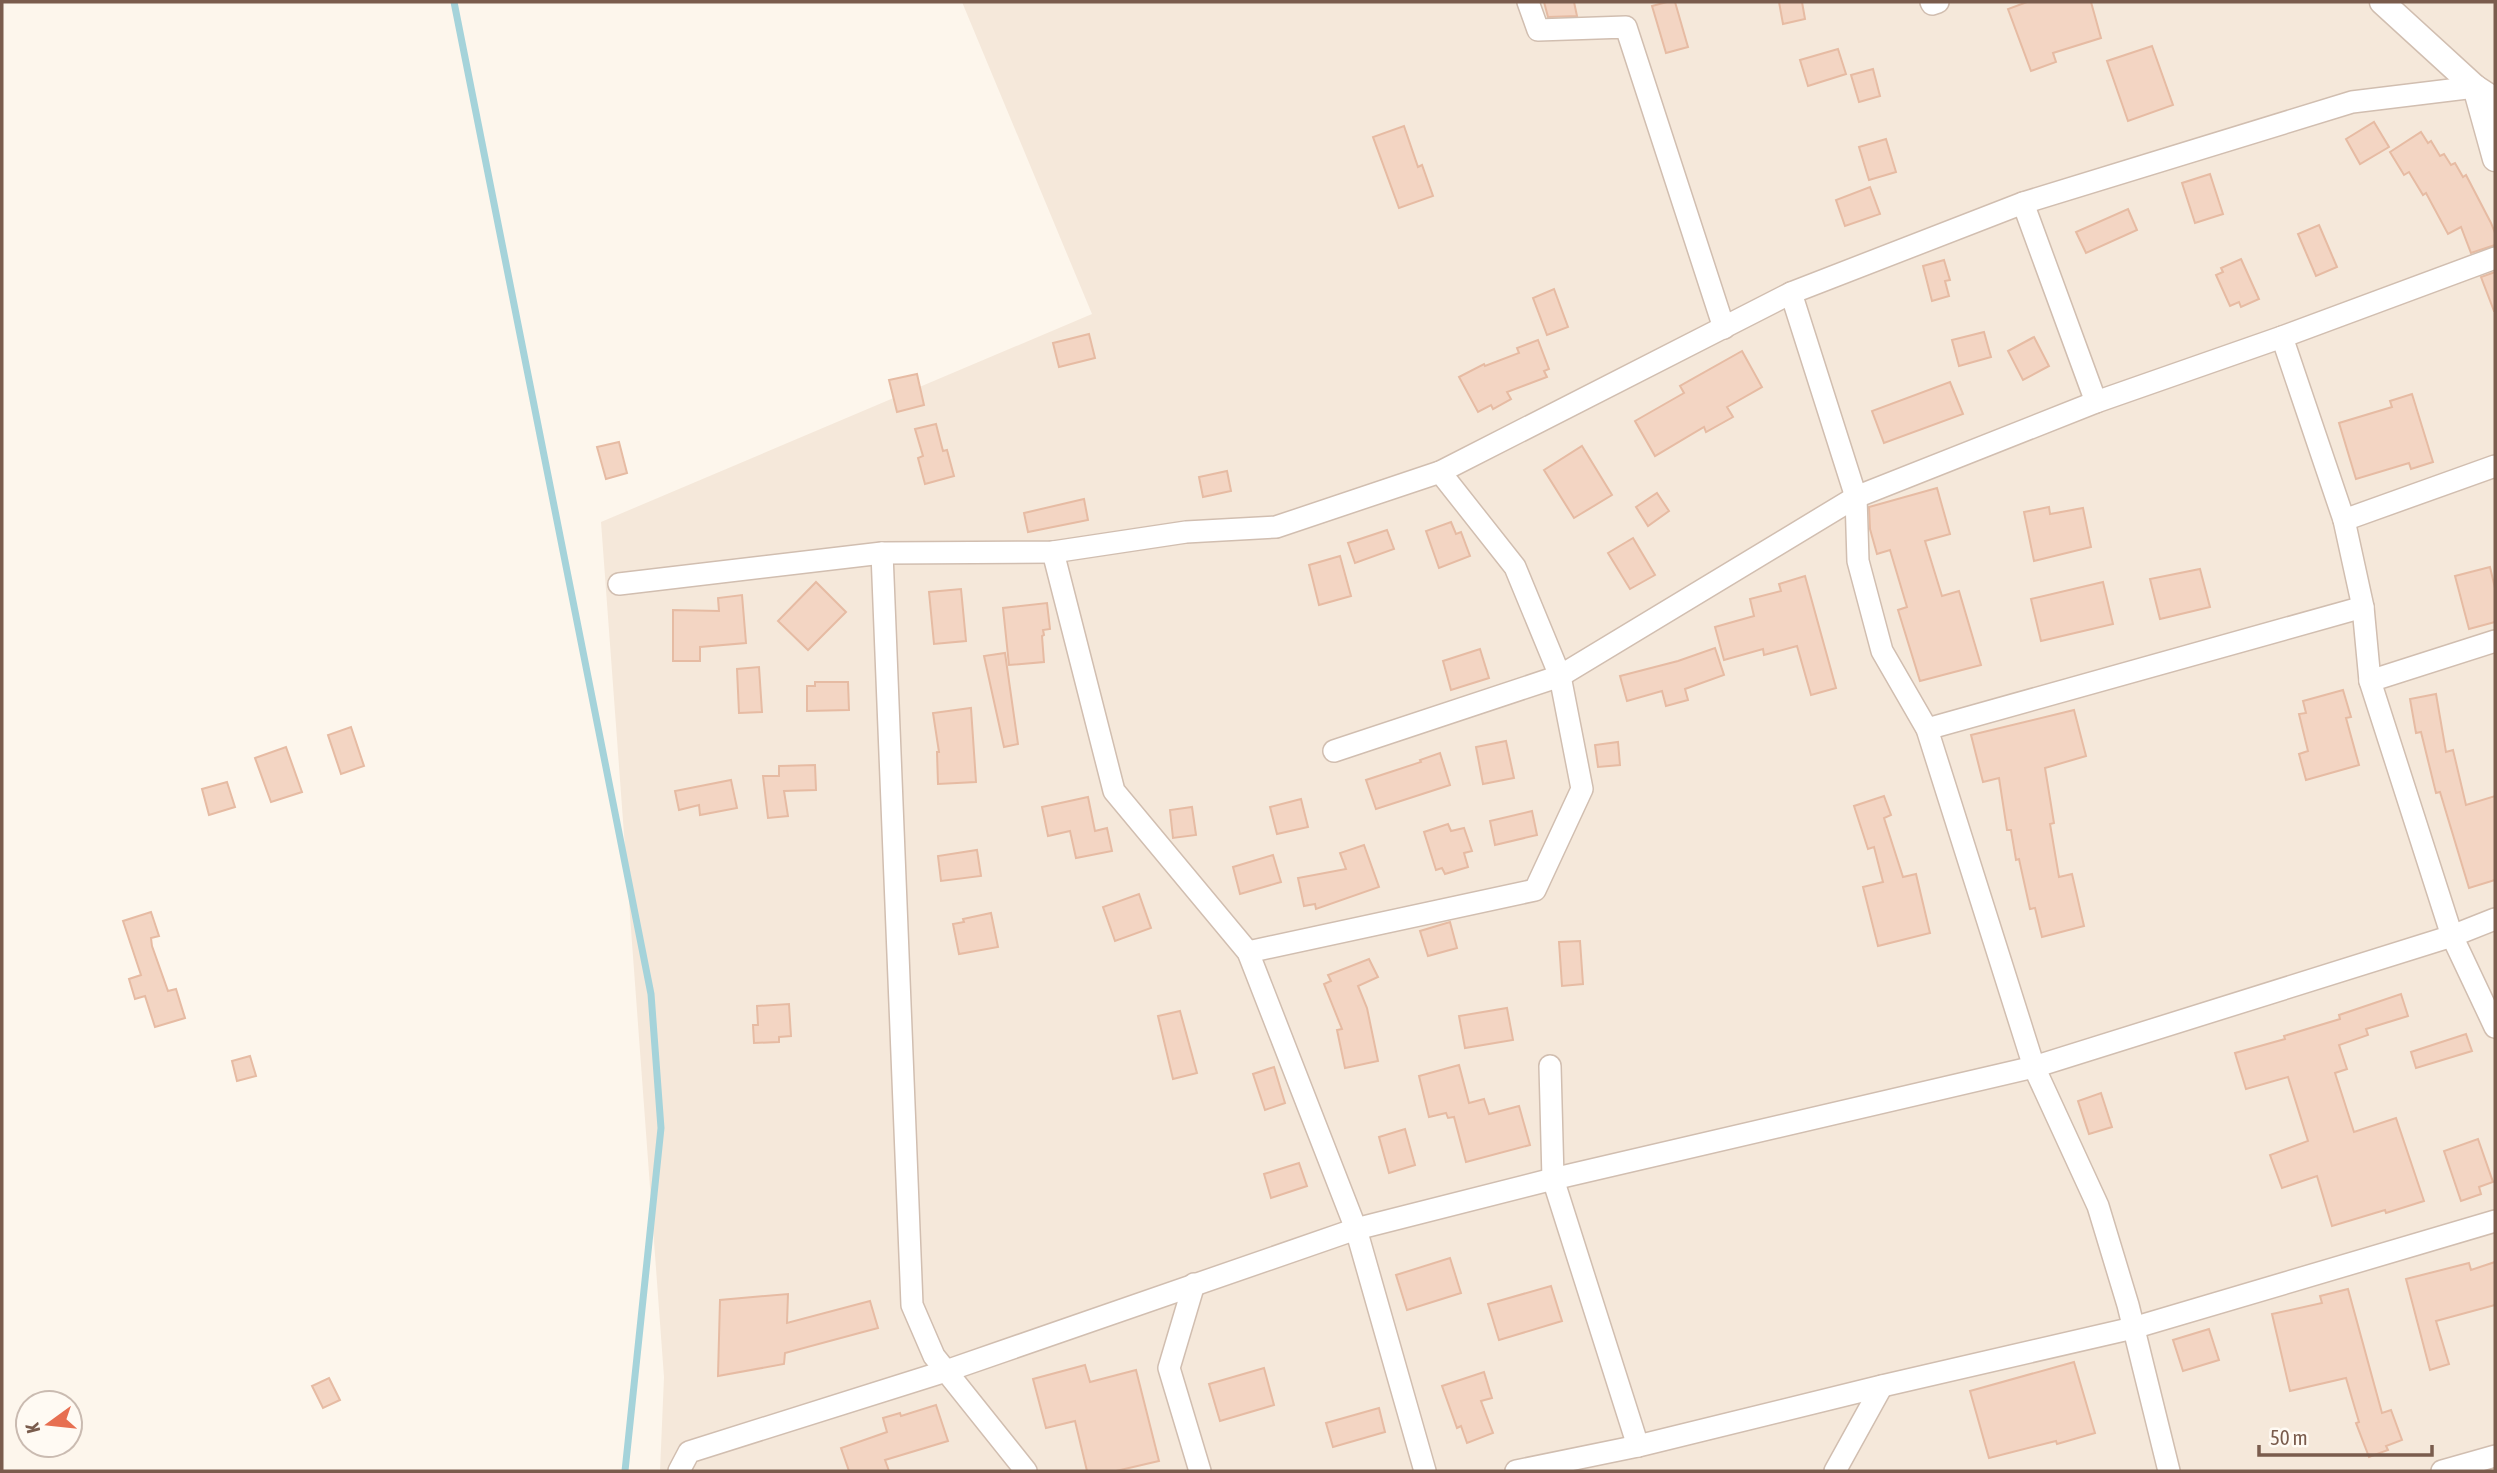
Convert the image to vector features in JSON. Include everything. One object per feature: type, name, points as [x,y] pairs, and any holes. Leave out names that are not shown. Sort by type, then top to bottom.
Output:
[{"type":"street","points":[[1528,2],[1538,30],[1626,27],[1724,328]]},
{"type":"street","points":[[1931,2],[1938,2]]},
{"type":"street","points":[[2382,2],[2485,94],[2495,159]]},
{"type":"street","points":[[619,584],[882,553],[1053,552],[1186,532],[1276,527],[1440,472],[1791,293],[2024,202],[2352,102],[2485,94]]},
{"type":"street","points":[[2024,202],[2096,402]]},
{"type":"street","points":[[1334,751],[1560,676],[1856,498],[2096,402],[2495,258]]},
{"type":"street","points":[[1791,293],[1856,498],[1858,561],[1882,651],[1927,729],[2034,1067],[2098,1206],[2133,1328],[2169,1471]]},
{"type":"street","points":[[2282,337],[2344,520],[2363,607],[2370,681],[2452,936],[2495,1027]]},
{"type":"street","points":[[2344,520],[2495,466]]},
{"type":"street","points":[[1248,952],[1535,890],[1582,789],[1560,676],[1515,567],[1440,472]]},
{"type":"street","points":[[1053,552],[1114,791],[1248,952],[1356,1229],[1425,1471]]},
{"type":"street","points":[[882,553],[912,1305],[934,1356],[1026,1471]]},
{"type":"street","points":[[1927,729],[2363,607]]},
{"type":"street","points":[[2370,681],[2495,641]]},
{"type":"street","points":[[679,1471],[689,1452],[946,1371],[1356,1229],[2034,1067],[2452,936],[2495,919]]},
{"type":"street","points":[[1550,1066],[1553,1180],[1637,1446]]},
{"type":"street","points":[[1516,1471],[1637,1446],[2133,1328],[2495,1221]]},
{"type":"street","points":[[1194,1283],[1169,1368],[1200,1471]]},
{"type":"street","points":[[1835,1471],[1882,1386]]},
{"type":"street","points":[[2442,1471],[2495,1456]]},
{"type":"shaded area","points":[[962,2],[2495,2],[2495,1471],[660,1471],[664,1377],[601,522],[1092,314]]},
{"type":"building","points":[[1544,2],[1574,2],[1577,16],[1548,17]]},
{"type":"building","points":[[1675,2],[1688,47],[1666,53],[1652,6]]},
{"type":"building","points":[[1779,2],[1802,2],[1805,19],[1783,24]]},
{"type":"building","points":[[2027,2],[2091,2],[2101,38],[2053,53],[2056,62],[2031,71],[2008,9]]},
{"type":"building","points":[[2152,46],[2173,105],[2128,121],[2107,61]]},
{"type":"building","points":[[1838,49],[1846,74],[1808,86],[1800,60]]},
{"type":"building","points":[[1873,69],[1880,96],[1859,102],[1851,75]]},
{"type":"building","points":[[2374,122],[2389,147],[2360,164],[2346,139]]},
{"type":"building","points":[[1404,126],[1418,167],[1422,165],[1433,196],[1399,208],[1373,137]]},
{"type":"building","points":[[2421,132],[2428,143],[2431,141],[2440,156],[2444,154],[2451,165],[2455,163],[2463,177],[2466,175],[2491,223],[2495,233],[2495,245],[2471,253],[2461,227],[2448,234],[2426,193],[2423,195],[2409,172],[2404,175],[2390,152]]},
{"type":"building","points":[[1886,139],[1896,172],[1869,180],[1859,147]]},
{"type":"building","points":[[2210,174],[2223,214],[2195,223],[2182,183]]},
{"type":"building","points":[[1870,187],[1880,214],[1845,226],[1836,200]]},
{"type":"building","points":[[2128,209],[2137,230],[2086,253],[2076,232]]},
{"type":"building","points":[[2319,225],[2337,267],[2316,276],[2298,234]]},
{"type":"building","points":[[2241,259],[2259,299],[2241,307],[2239,302],[2230,306],[2216,275],[2223,272],[2221,268]]},
{"type":"building","points":[[1944,260],[1950,280],[1945,281],[1949,296],[1932,301],[1923,266]]},
{"type":"building","points":[[2495,272],[2495,311],[2494,311],[2481,277]]},
{"type":"building","points":[[1554,289],[1568,327],[1547,335],[1533,298]]},
{"type":"building","points":[[1984,332],[1991,357],[1959,366],[1952,340]]},
{"type":"building","points":[[1089,334],[1095,358],[1059,367],[1053,343]]},
{"type":"building","points":[[2034,337],[2049,366],[2023,380],[2008,351]]},
{"type":"building","points":[[1538,340],[1549,369],[1544,371],[1547,377],[1507,392],[1511,399],[1493,409],[1491,405],[1478,412],[1459,377],[1484,364],[1485,366],[1519,353],[1517,348]]},
{"type":"building","points":[[1742,351],[1762,387],[1727,407],[1733,417],[1706,432],[1704,427],[1655,456],[1635,421],[1684,393],[1680,386]]},
{"type":"building","points":[[917,374],[924,405],[897,412],[889,380]]},
{"type":"building","points":[[1950,382],[1963,414],[1884,443],[1872,411]]},
{"type":"building","points":[[2412,394],[2433,462],[2411,469],[2409,463],[2356,479],[2339,423],[2392,407],[2390,401]]},
{"type":"building","points":[[936,424],[943,451],[947,450],[954,476],[925,484],[918,458],[923,456],[915,429]]},
{"type":"building","points":[[619,442],[627,473],[606,479],[597,447]]},
{"type":"building","points":[[1582,446],[1612,495],[1574,518],[1544,470]]},
{"type":"building","points":[[1227,471],[1231,491],[1203,497],[1199,477]]},
{"type":"building","points":[[1937,488],[1950,534],[1925,541],[1942,596],[1959,591],[1981,665],[1920,681],[1898,610],[1907,607],[1890,550],[1877,554],[1870,529],[1869,507]]},
{"type":"building","points":[[1657,493],[1669,511],[1648,526],[1636,507]]},
{"type":"building","points":[[1084,499],[1088,520],[1028,532],[1024,513]]},
{"type":"building","points":[[2049,507],[2050,514],[2083,508],[2091,547],[2034,561],[2024,512]]},
{"type":"building","points":[[1451,522],[1456,534],[1461,532],[1470,556],[1439,568],[1426,531]]},
{"type":"building","points":[[1387,530],[1394,549],[1355,563],[1348,543]]},
{"type":"building","points":[[1633,538],[1655,575],[1630,589],[1608,553]]},
{"type":"building","points":[[1340,556],[1351,596],[1319,605],[1309,565]]},
{"type":"building","points":[[2490,567],[2495,588],[2495,622],[2469,629],[2455,576]]},
{"type":"building","points":[[2200,569],[2210,607],[2160,619],[2150,579]]},
{"type":"building","points":[[1805,576],[1836,688],[1811,695],[1797,646],[1764,655],[1763,649],[1724,660],[1715,627],[1754,616],[1750,599],[1781,591],[1779,584]]},
{"type":"building","points":[[816,582],[846,612],[808,650],[778,621]]},
{"type":"building","points":[[2103,582],[2113,624],[2041,641],[2031,599]]},
{"type":"building","points":[[961,589],[966,641],[934,644],[929,592]]},
{"type":"building","points":[[742,595],[746,643],[700,647],[700,661],[673,661],[673,610],[719,611],[718,598]]},
{"type":"building","points":[[1047,603],[1050,629],[1043,630],[1044,662],[1009,665],[1003,608]]},
{"type":"building","points":[[1715,648],[1724,675],[1685,689],[1688,700],[1666,706],[1662,691],[1627,701],[1620,676]]},
{"type":"building","points":[[1480,649],[1489,678],[1451,690],[1443,661]]},
{"type":"building","points":[[1005,653],[1018,744],[1004,747],[984,656]]},
{"type":"building","points":[[759,667],[762,712],[739,713],[737,669]]},
{"type":"building","points":[[815,682],[848,682],[849,710],[807,711],[807,686],[815,686]]},
{"type":"building","points":[[2343,690],[2351,717],[2346,718],[2359,765],[2306,780],[2299,754],[2308,751],[2299,714],[2306,713],[2303,701]]},
{"type":"building","points":[[2436,694],[2446,752],[2453,750],[2466,805],[2495,796],[2495,880],[2469,888],[2440,792],[2436,793],[2421,732],[2416,733],[2410,699]]},
{"type":"building","points":[[971,708],[976,782],[938,784],[939,752],[933,713]]},
{"type":"building","points":[[2074,710],[2086,756],[2045,768],[2054,823],[2050,824],[2059,877],[2072,874],[2084,926],[2042,937],[2035,908],[2030,909],[2019,859],[2016,860],[2011,830],[2007,830],[1999,778],[1983,782],[1971,735]]},
{"type":"building","points":[[351,727],[364,766],[341,774],[328,735]]},
{"type":"building","points":[[1506,741],[1514,778],[1483,784],[1476,747]]},
{"type":"building","points":[[1618,742],[1620,765],[1598,767],[1595,745]]},
{"type":"building","points":[[286,747],[302,792],[271,802],[255,758]]},
{"type":"building","points":[[1440,753],[1450,785],[1376,809],[1366,780]]},
{"type":"building","points":[[815,765],[816,790],[784,791],[788,816],[768,818],[763,776],[779,776],[779,766]]},
{"type":"building","points":[[731,780],[737,808],[700,815],[699,805],[679,810],[675,791]]},
{"type":"building","points":[[227,782],[235,807],[209,815],[202,789]]},
{"type":"building","points":[[1884,796],[1891,815],[1884,818],[1903,877],[1916,874],[1930,933],[1878,946],[1863,887],[1883,882],[1874,847],[1868,849],[1854,806]]},
{"type":"building","points":[[1088,797],[1095,831],[1107,828],[1112,851],[1076,858],[1070,831],[1048,836],[1042,807]]},
{"type":"building","points":[[1301,799],[1308,827],[1277,834],[1270,807]]},
{"type":"building","points":[[1192,807],[1196,835],[1173,838],[1170,810]]},
{"type":"building","points":[[1532,811],[1537,835],[1495,845],[1490,821]]},
{"type":"building","points":[[1448,824],[1451,831],[1464,828],[1472,851],[1464,853],[1468,867],[1445,874],[1442,868],[1436,870],[1424,832]]},
{"type":"building","points":[[1364,845],[1379,887],[1316,909],[1315,904],[1304,906],[1298,878],[1346,869],[1340,853]]},
{"type":"building","points":[[977,850],[981,876],[941,881],[938,856]]},
{"type":"building","points":[[1273,855],[1281,882],[1240,894],[1233,867]]},
{"type":"building","points":[[1139,894],[1151,928],[1115,941],[1103,907]]},
{"type":"building","points":[[151,912],[159,936],[151,938],[152,946],[168,991],[176,989],[185,1018],[155,1027],[145,996],[135,999],[129,979],[141,975],[123,921]]},
{"type":"building","points":[[991,913],[998,947],[959,954],[953,924]]},
{"type":"building","points":[[1450,922],[1457,948],[1428,956],[1420,931]]},
{"type":"building","points":[[1580,941],[1583,984],[1562,986],[1559,942]]},
{"type":"building","points":[[1369,959],[1378,977],[1358,986],[1367,1008],[1378,1061],[1345,1068],[1337,1030],[1342,1029],[1324,984],[1331,981],[1328,975]]},
{"type":"building","points":[[2401,994],[2408,1016],[2366,1029],[2368,1035],[2339,1045],[2347,1069],[2335,1073],[2354,1132],[2396,1118],[2424,1201],[2332,1226],[2317,1176],[2282,1188],[2270,1155],[2308,1141],[2288,1077],[2246,1089],[2235,1053],[2285,1039],[2284,1036],[2340,1019],[2339,1015]]},
{"type":"building","points":[[789,1004],[791,1036],[779,1037],[779,1042],[754,1043],[753,1025],[758,1025],[757,1006]]},
{"type":"building","points":[[1507,1008],[1513,1040],[1465,1048],[1459,1016]]},
{"type":"building","points":[[1180,1011],[1197,1073],[1173,1079],[1158,1016]]},
{"type":"building","points":[[2466,1034],[2472,1051],[2416,1068],[2411,1052]]},
{"type":"building","points":[[250,1056],[256,1076],[237,1081],[232,1061]]},
{"type":"building","points":[[1459,1065],[1469,1103],[1484,1099],[1489,1114],[1519,1106],[1530,1145],[1466,1162],[1454,1117],[1448,1118],[1446,1113],[1429,1117],[1419,1076]]},
{"type":"building","points":[[1274,1067],[1285,1103],[1265,1110],[1253,1074]]},
{"type":"building","points":[[2101,1093],[2112,1127],[2089,1134],[2078,1101]]},
{"type":"building","points":[[1405,1129],[1415,1165],[1389,1173],[1379,1137]]},
{"type":"building","points":[[2478,1139],[2493,1182],[2479,1187],[2481,1194],[2461,1201],[2444,1151]]},
{"type":"building","points":[[1299,1163],[1307,1186],[1271,1198],[1264,1174]]},
{"type":"building","points":[[1450,1258],[1461,1293],[1407,1310],[1396,1275]]},
{"type":"building","points":[[2495,1262],[2495,1305],[2436,1321],[2449,1364],[2430,1370],[2406,1279],[2469,1263],[2471,1270]]},
{"type":"building","points":[[1551,1286],[1562,1321],[1499,1340],[1488,1304]]},
{"type":"building","points":[[2348,1289],[2382,1413],[2391,1410],[2402,1440],[2386,1446],[2388,1450],[2369,1457],[2356,1423],[2359,1422],[2346,1378],[2290,1391],[2272,1314],[2322,1303],[2320,1296]]},
{"type":"building","points":[[788,1294],[787,1323],[870,1301],[878,1328],[785,1353],[784,1364],[718,1376],[720,1300]]},
{"type":"building","points":[[2209,1329],[2219,1360],[2183,1371],[2173,1340]]},
{"type":"building","points":[[2074,1362],[2095,1433],[1989,1458],[1970,1391]]},
{"type":"building","points":[[1085,1365],[1090,1382],[1136,1370],[1159,1461],[1116,1471],[1087,1471],[1075,1421],[1046,1428],[1033,1379]]},
{"type":"building","points":[[1264,1368],[1274,1405],[1220,1421],[1209,1384]]},
{"type":"building","points":[[1484,1372],[1492,1398],[1481,1401],[1493,1433],[1467,1443],[1461,1426],[1457,1428],[1442,1386]]},
{"type":"building","points":[[329,1378],[340,1400],[323,1408],[312,1386]]},
{"type":"building","points":[[936,1405],[948,1441],[885,1460],[889,1471],[849,1471],[841,1448],[887,1432],[883,1418],[900,1413],[901,1416]]},
{"type":"building","points":[[1379,1408],[1385,1432],[1333,1447],[1326,1423]]},
{"type":"waterway","points":[[454,2],[651,994],[661,1128],[625,1471]]}]
